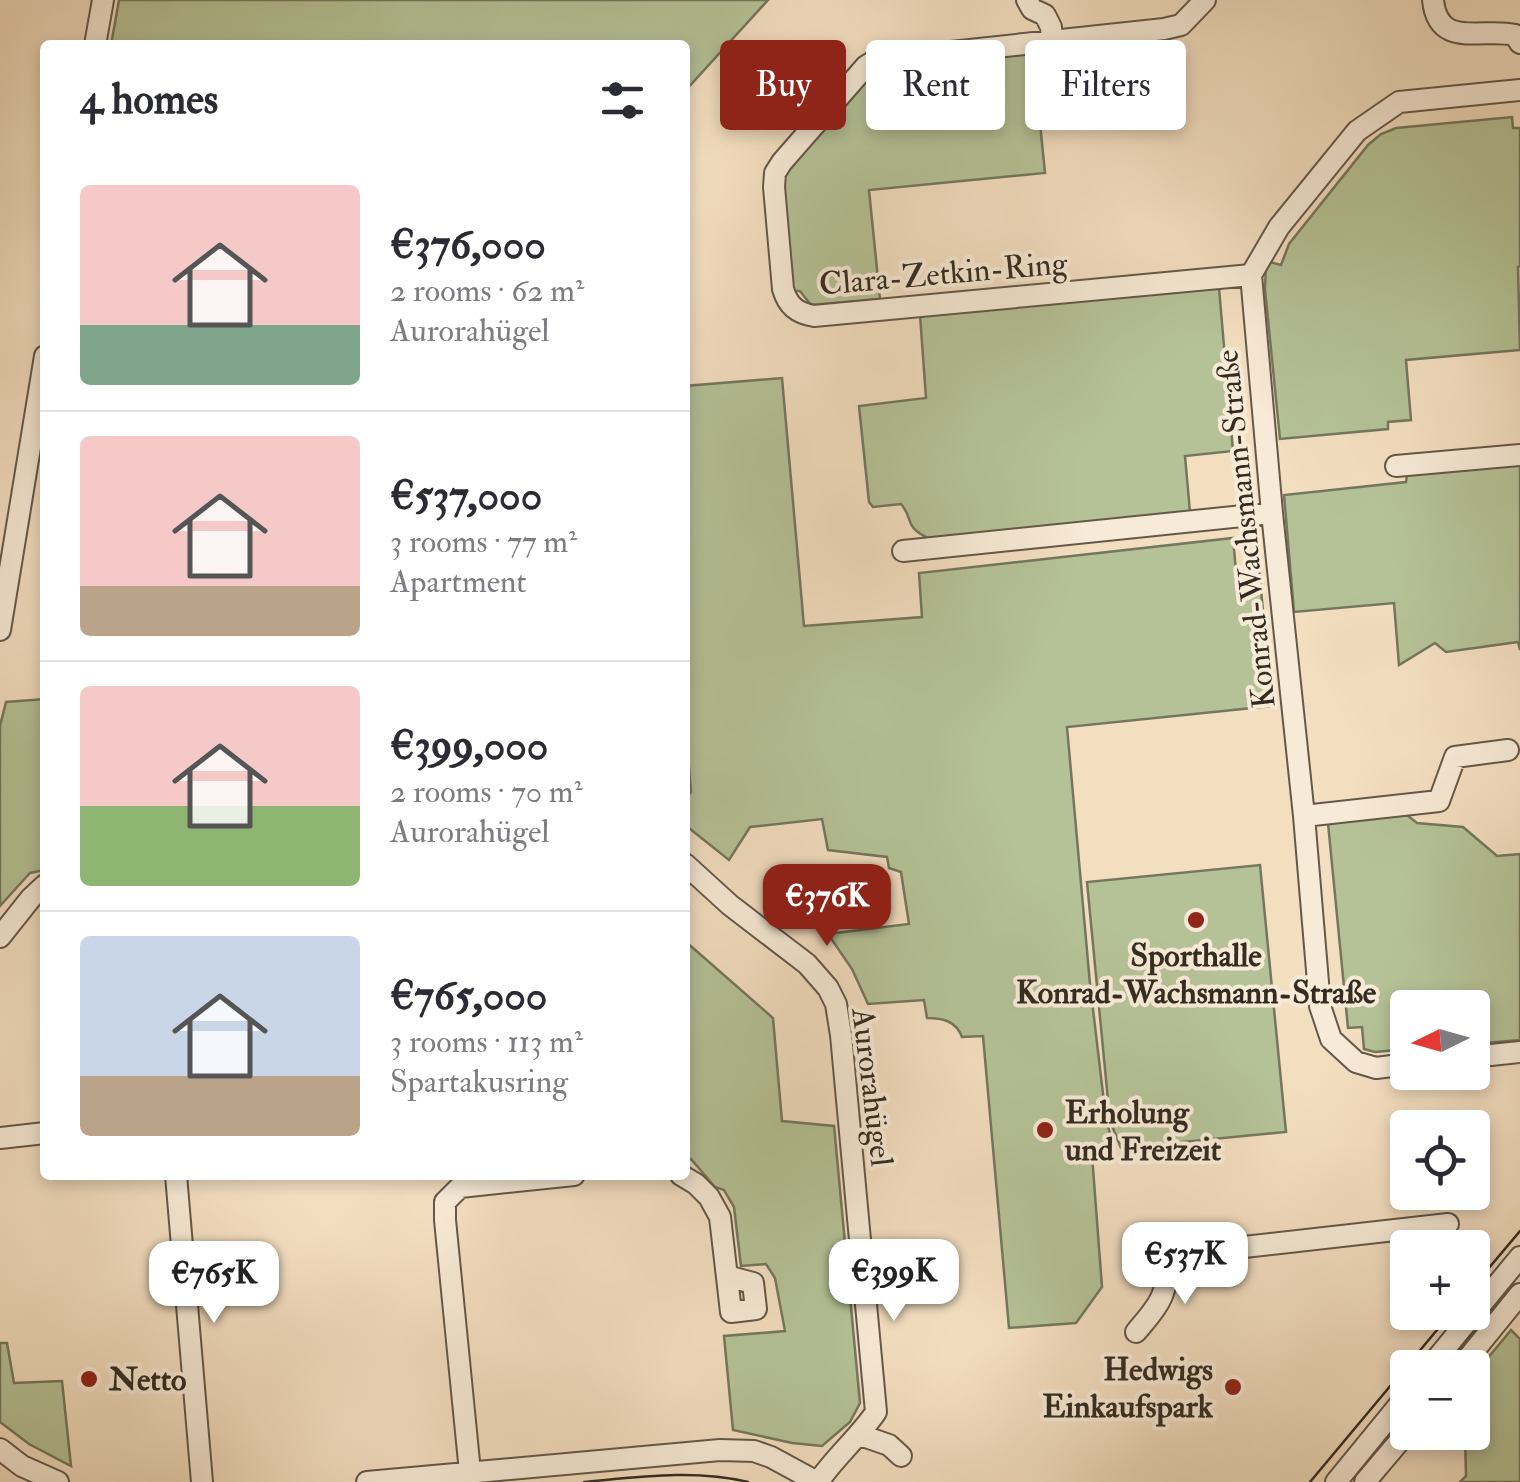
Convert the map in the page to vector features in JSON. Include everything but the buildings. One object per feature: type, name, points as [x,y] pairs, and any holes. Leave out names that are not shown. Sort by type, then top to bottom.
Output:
[{"type":"street","points":[[96,40],[103,0]]},
{"type":"street","points":[[1026,0],[1032,9],[1045,14],[1052,40]]},
{"type":"street","name":"Clara-Zetkin-Ring","points":[[1074,40],[1181,25],[1205,0]]},
{"type":"street","points":[[1434,0],[1434,13],[1446,29],[1463,34],[1504,32],[1515,35],[1520,43]]},
{"type":"street","name":"Clara-Zetkin-Ring","points":[[1025,46],[876,60],[856,74],[775,173],[787,301],[799,313],[814,316],[1251,275]]},
{"type":"street","points":[[1251,275],[1279,226],[1357,131],[1399,102],[1520,90]]},
{"type":"street","name":"Konrad-Wachsmann-Straße","points":[[1251,275],[1320,1006],[1331,1039],[1356,1062],[1376,1068],[1390,1066]]},
{"type":"street","points":[[0,630],[6,564],[40,383]]},
{"type":"street","points":[[1396,466],[1520,455]]},
{"type":"street","points":[[903,551],[1272,513]]},
{"type":"street","points":[[1304,816],[1439,801],[1454,758],[1508,750]]},
{"type":"street","name":"Aurorahügel","points":[[690,869],[807,964],[836,1004],[876,1412],[818,1482]]},
{"type":"street","points":[[0,937],[40,890]]},
{"type":"street","points":[[1490,1055],[1520,1052]]},
{"type":"street","points":[[0,1138],[40,1134]]},
{"type":"street","points":[[176,1180],[202,1482]]},
{"type":"street","points":[[470,1476],[446,1202],[460,1187],[526,1180]]},
{"type":"street","points":[[689,1180],[709,1197],[720,1217],[727,1276]]},
{"type":"street","points":[[1136,1332],[1162,1297],[1169,1267],[1180,1257],[1448,1224]]},
{"type":"street","points":[[1444,1350],[1520,1257]]},
{"type":"street","points":[[1475,1350],[1520,1294]]},
{"type":"street","points":[[1336,1482],[1390,1416]]},
{"type":"street","points":[[860,1435],[889,1445],[901,1456]]},
{"type":"street","points":[[0,1449],[22,1466],[58,1482]]},
{"type":"street","points":[[367,1482],[470,1476],[720,1450],[754,1451],[818,1482]]},
{"type":"street","points":[[1365,1482],[1391,1450]]},
{"type":"green space","points":[[119,0],[768,0],[732,40],[720,40],[720,53],[690,86],[690,40],[112,40]]},
{"type":"green space","points":[[1025,54],[1025,130],[1041,130],[1045,173],[869,190],[880,299],[811,305],[800,291],[792,291],[781,186],[786,174],[822,130],[846,130],[846,100],[866,76],[866,130],[1005,130],[1005,56]]},
{"type":"green space","points":[[1512,117],[1513,128],[1520,128],[1520,350],[1406,360],[1411,420],[1388,422],[1388,429],[1280,439],[1265,289],[1266,261],[1281,265],[1289,244],[1381,134],[1396,128]]},
{"type":"green space","points":[[1219,288],[1233,451],[1185,456],[1190,512],[930,539],[912,526],[901,504],[873,507],[869,502],[859,406],[926,398],[920,315]]},
{"type":"green space","points":[[782,378],[804,626],[922,617],[919,573],[1233,538],[1236,571],[1259,569],[1272,706],[1067,727],[1090,984],[1106,1119],[1114,1148],[1092,1155],[1102,1287],[1076,1323],[1009,1328],[983,1036],[962,1037],[948,1021],[927,1018],[924,1000],[868,1004],[852,969],[828,934],[909,924],[901,872],[889,868],[887,857],[828,850],[822,819],[750,827],[729,860],[690,829],[690,386]]},
{"type":"green space","points":[[1520,465],[1520,650],[1518,642],[1446,652],[1435,643],[1399,665],[1394,603],[1294,612],[1284,495],[1406,482],[1407,475]]},
{"type":"green space","points":[[40,699],[40,871],[30,873],[0,906],[0,726],[6,702]]},
{"type":"green space","points":[[1407,815],[1417,823],[1463,827],[1497,856],[1520,854],[1520,1040],[1490,1043],[1490,990],[1390,990],[1390,1051],[1364,1049],[1362,1027],[1348,1028],[1328,823]]},
{"type":"green space","points":[[1260,865],[1286,1132],[1121,1148],[1110,1121],[1087,882]]},
{"type":"green space","points":[[690,945],[773,1018],[782,1121],[834,1126],[860,1403],[850,1422],[822,1446],[733,1430],[724,1336],[785,1331],[775,1278],[766,1264],[741,1266],[734,1207],[724,1190],[715,1187],[691,1159]]},
{"type":"green space","points":[[1511,1330],[1520,1339],[1520,1482],[1460,1482],[1466,1476],[1465,1450],[1490,1450],[1490,1355]]},
{"type":"green space","points":[[0,1343],[7,1343],[14,1383],[62,1381],[71,1466],[29,1444],[0,1422]]},
{"type":"tram line","points":[[1490,1267],[1520,1231]]},
{"type":"tram line","points":[[1310,1482],[1437,1330]]},
{"type":"tram line","points":[[584,1482],[687,1475],[748,1482]]},
{"type":"place","name":"Sporthalle Konrad-Wachsmann-Straße","points":[[1196,920]]},
{"type":"place","name":"Erholung und Freizeit","points":[[1045,1130]]},
{"type":"place","name":"Netto","points":[[89,1379]]},
{"type":"place","name":"Hedwigs Einkaufspark","points":[[1233,1387]]}]
